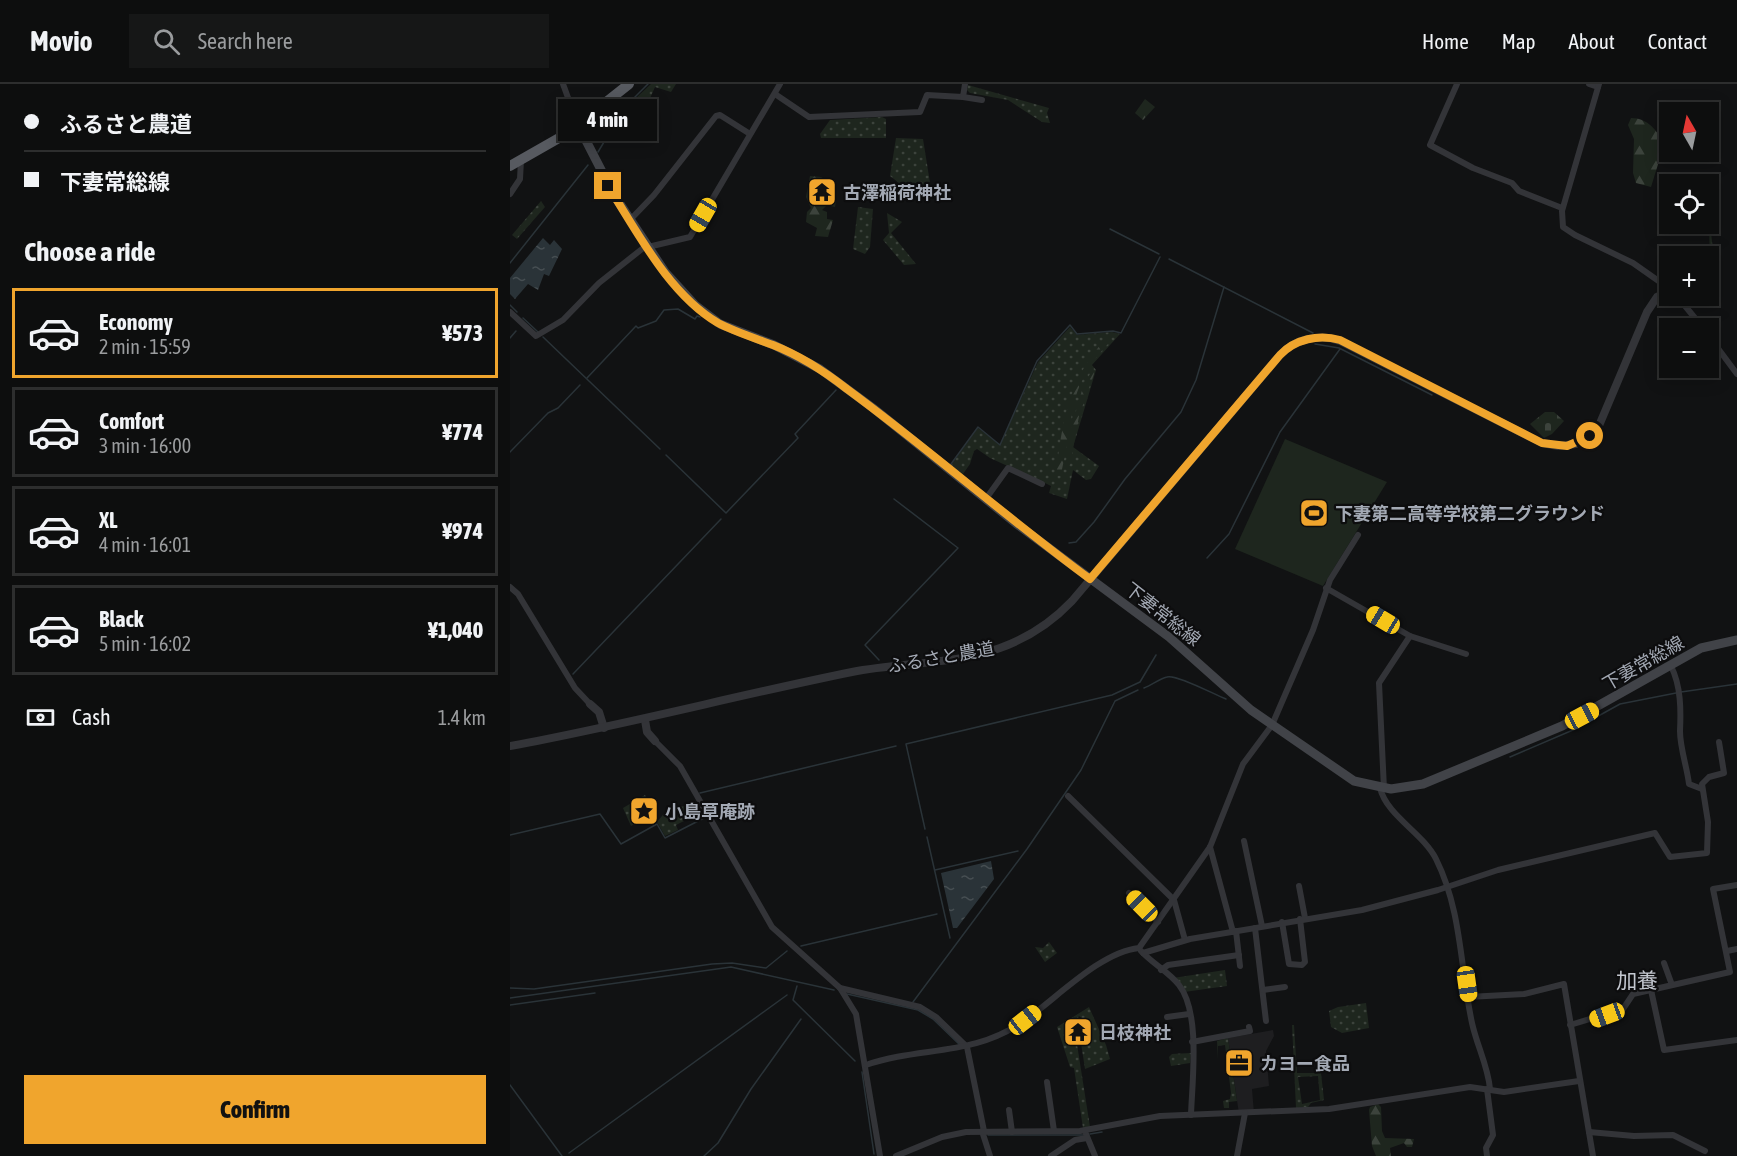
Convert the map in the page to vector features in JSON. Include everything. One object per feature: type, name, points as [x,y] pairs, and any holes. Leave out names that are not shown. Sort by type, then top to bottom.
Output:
[{"type":"highway","points":[[515,163],[578,125],[629,84]]},
{"type":"main road","name":"下妻常総線","points":[[578,125],[605,180],[647,246],[683,294],[703,312],[720,324],[774,345],[820,369],[873,408],[985,500],[1176,643],[1222,686],[1272,725],[1348,777],[1382,788],[1406,788],[1423,784],[1518,746],[1572,721],[1701,648],[1737,640]]},
{"type":"street","points":[[563,84],[578,125]]},
{"type":"street","points":[[510,312],[536,336],[563,320],[599,282],[647,246],[690,237],[780,84]]},
{"type":"street","points":[[963,97],[965,84]]},
{"type":"street","points":[[1457,84],[1430,145],[1473,168],[1512,183],[1519,191],[1562,208]]},
{"type":"street","points":[[1589,84],[1599,86],[1562,208],[1561,220],[1568,231],[1632,263],[1659,282]]},
{"type":"street","points":[[775,94],[812,118],[920,112],[927,94],[982,99]]},
{"type":"street","points":[[630,220],[661,186],[716,116],[720,116],[750,134]]},
{"type":"street","points":[[510,194],[520,179],[515,163]]},
{"type":"street","name":"ふるさと農道","points":[[510,746],[645,720],[856,671],[992,650],[1023,638],[1049,622],[1090,579],[1280,355],[1295,344],[1323,337],[1340,340],[1537,441],[1554,446],[1567,446],[1582,441],[1602,424],[1651,304],[1659,295]]},
{"type":"street","points":[[1685,306],[1695,318]]},
{"type":"street","points":[[1719,350],[1737,374]]},
{"type":"street","points":[[985,500],[1008,468],[1042,484]]},
{"type":"street","points":[[1141,950],[1210,847],[1243,764],[1272,725],[1313,630],[1326,588],[1358,535]]},
{"type":"street","points":[[510,587],[518,594],[575,688],[599,712],[604,728]]},
{"type":"street","points":[[1326,588],[1410,636],[1466,654]]},
{"type":"street","points":[[1410,636],[1379,683],[1382,788],[1384,800],[1431,850],[1447,887],[1460,933],[1472,1023],[1488,1089],[1493,1135],[1486,1148],[1487,1156]]},
{"type":"street","points":[[1671,666],[1679,693],[1683,720],[1680,730],[1689,784],[1702,789]]},
{"type":"street","points":[[645,720],[649,734],[680,766],[772,927],[840,988],[856,1014],[880,1156]]},
{"type":"street","points":[[866,1065],[967,1047],[1007,1032],[1107,960],[1126,950],[1141,950],[1282,922],[1362,910],[1447,887],[1498,870],[1655,833],[1670,857],[1707,853],[1708,822],[1702,789],[1706,779],[1724,774],[1719,742]]},
{"type":"street","points":[[1068,796],[1174,900],[1185,940]]},
{"type":"street","points":[[1244,842],[1258,927],[1266,1021]]},
{"type":"street","points":[[1210,847],[1235,931],[1240,966]]},
{"type":"street","points":[[1570,1025],[1623,1009],[1633,994],[1730,972],[1713,889],[1737,885]]},
{"type":"street","points":[[1282,922],[1289,964],[1302,965],[1305,962],[1299,886]]},
{"type":"street","points":[[1129,893],[1158,922]]},
{"type":"street","points":[[1727,951],[1737,949]]},
{"type":"street","points":[[1141,950],[1180,986],[1190,1014],[1191,1115]]},
{"type":"street","points":[[1161,970],[1168,965],[1239,955]]},
{"type":"street","points":[[1664,963],[1672,985]]},
{"type":"street","points":[[1468,997],[1524,994],[1564,984],[1593,1156]]},
{"type":"street","points":[[1263,990],[1285,987]]},
{"type":"street","points":[[840,988],[920,1007],[936,1017],[967,1047],[990,1156]]},
{"type":"street","points":[[1651,990],[1664,1050],[1737,1040]]},
{"type":"street","points":[[1167,1017],[1190,1014]]},
{"type":"street","points":[[1192,1042],[1250,1031],[1249,1027]]},
{"type":"street","points":[[1051,1156],[1086,1134],[1151,1117],[1340,1108],[1470,1087],[1504,1092],[1579,1081]]},
{"type":"street","points":[[1047,1082],[1054,1131]]},
{"type":"street","points":[[1009,1110],[1012,1132]]},
{"type":"street","points":[[1237,1156],[1245,1113]]},
{"type":"street","points":[[896,1156],[946,1136],[983,1131],[1054,1131],[1086,1134]]},
{"type":"street","points":[[1589,1132],[1634,1136],[1673,1135],[1705,1151]]},
{"type":"street","points":[[1086,1134],[1095,1156]]},
{"type":"shaded area","points":[[1273,1030],[1274,1036],[1266,1051],[1269,1086],[1252,1089],[1254,1113],[1239,1114],[1228,1038]]},
{"type":"green space","points":[[651,84],[676,84],[671,92],[655,87],[643,114],[631,109],[635,99]]},
{"type":"green space","points":[[968,85],[1049,108],[1047,113],[1050,123],[1042,122],[1008,100],[970,93],[967,90]]},
{"type":"green space","points":[[1145,99],[1155,107],[1143,120],[1135,113]]},
{"type":"green space","points":[[882,117],[886,119],[886,138],[821,138],[820,134],[830,120]]},
{"type":"green space","points":[[1631,118],[1642,120],[1652,126],[1659,135],[1659,161],[1651,187],[1636,183],[1633,173],[1634,139],[1628,125]]},
{"type":"green space","points":[[896,138],[923,139],[931,189],[921,200],[890,176]]},
{"type":"green space","points":[[810,176],[821,177],[832,184],[833,190],[829,193],[825,188],[818,189],[819,194],[829,196],[836,201],[835,207],[827,205],[822,210],[827,212],[827,219],[833,220],[828,237],[815,236],[817,228],[806,222],[807,212],[811,208],[806,197]]},
{"type":"green space","points":[[541,201],[545,207],[517,239],[512,235]]},
{"type":"green space","points":[[858,207],[873,209],[870,247],[865,254],[853,249]]},
{"type":"green space","points":[[887,213],[902,222],[891,233],[916,264],[904,265],[883,240],[889,233]]},
{"type":"green space","points":[[1709,234],[1711,234],[1712,246],[1710,246]]},
{"type":"green space","points":[[1070,327],[1077,335],[1112,332],[1120,334],[1092,365],[1096,370],[1073,447],[1099,466],[1091,479],[1086,480],[1073,470],[1067,499],[1049,493],[1051,486],[990,458],[977,449],[963,474],[951,465],[978,428],[1000,445],[1038,362]]},
{"type":"green space","points":[[1108,337],[1112,340],[1096,358],[1077,391],[1071,428],[1083,387],[1093,368],[1094,374],[1079,416],[1070,465],[1066,464],[1070,431],[1059,476],[1056,474],[1058,455],[1070,401],[1084,367]]},
{"type":"green space","points":[[1545,412],[1554,412],[1564,421],[1552,434],[1544,438],[1530,424]]},
{"type":"green space","name":"下妻第二高等学校第二グラウンド","points":[[1285,439],[1387,482],[1323,586],[1235,549]]},
{"type":"green space","points":[[645,795],[654,813],[631,826],[623,808]]},
{"type":"green space","points":[[641,797],[652,802],[652,813],[640,815],[631,808],[630,805]]},
{"type":"green space","points":[[693,804],[700,813],[676,825],[678,830],[665,836],[657,822],[667,810]]},
{"type":"green space","points":[[1049,942],[1057,953],[1045,962],[1035,947],[1043,948]]},
{"type":"green space","points":[[1225,970],[1227,986],[1184,992],[1173,978]]},
{"type":"green space","points":[[1366,1003],[1369,1028],[1342,1033],[1331,1027],[1329,1011],[1338,1007]]},
{"type":"green space","points":[[1089,1007],[1110,1059],[1085,1069],[1081,1043],[1088,1023],[1079,1016],[1074,1025],[1090,1127],[1083,1128],[1074,1068],[1070,1067],[1057,1027]]},
{"type":"green space","points":[[1075,1016],[1089,1023],[1085,1028],[1089,1035],[1080,1037],[1075,1025],[1068,1022]]},
{"type":"green space","points":[[1292,1025],[1294,1025],[1297,1073],[1321,1073],[1324,1100],[1311,1103],[1308,1107],[1296,1108]],"holes":[[[1318,1076],[1320,1100],[1302,1104],[1298,1077]]]},
{"type":"green space","points":[[1228,1038],[1237,1101],[1229,1102],[1229,1108],[1224,1108],[1223,1101],[1230,1099],[1231,1093],[1225,1045],[1218,1046],[1218,1059],[1217,1041]]},
{"type":"green space","points":[[1191,1053],[1190,1063],[1171,1066],[1169,1057],[1172,1054]]},
{"type":"green space","points":[[1378,1104],[1381,1107],[1382,1131],[1385,1138],[1414,1139],[1412,1147],[1407,1147],[1404,1143],[1390,1148],[1391,1156],[1376,1156],[1372,1146],[1369,1110],[1370,1107]]},
{"type":"water","points":[[543,238],[550,245],[554,240],[562,249],[549,276],[544,274],[538,290],[528,284],[515,299],[510,294],[510,278]]},
{"type":"water","points":[[991,861],[994,879],[957,928],[953,928],[941,873]]},
{"type":"waterway","points":[[598,152],[625,107],[648,84]]},
{"type":"waterway","points":[[510,263],[588,165]]},
{"type":"waterway","points":[[1110,229],[1159,254]]},
{"type":"waterway","points":[[951,464],[978,427],[1000,445],[1037,361],[1070,325],[1077,334],[1113,331],[1121,333],[1160,257]]},
{"type":"waterway","points":[[1169,259],[1313,333]]},
{"type":"waterway","points":[[1069,543],[1076,542],[1094,522],[1125,479],[1181,412],[1196,380],[1224,287]]},
{"type":"waterway","points":[[510,305],[517,312]]},
{"type":"waterway","points":[[587,378],[636,326],[638,328],[656,321],[664,310],[678,309],[695,319],[697,316],[700,317]]},
{"type":"waterway","points":[[523,318],[538,332]]},
{"type":"waterway","points":[[510,338],[516,331]]},
{"type":"waterway","points":[[543,337],[660,449]]},
{"type":"waterway","points":[[1315,344],[1339,348],[1432,395]]},
{"type":"waterway","points":[[1207,558],[1229,534],[1280,432],[1340,349]]},
{"type":"waterway","points":[[510,452],[548,413],[558,408],[580,385]]},
{"type":"waterway","points":[[666,455],[726,513],[798,438],[795,434],[836,390]]},
{"type":"waterway","points":[[879,660],[865,645],[958,548],[894,499]]},
{"type":"waterway","points":[[573,674],[721,519]]},
{"type":"waterway","points":[[925,829],[906,744],[1112,695],[1140,682],[1156,655]]},
{"type":"waterway","points":[[1144,688],[1164,678],[1172,677],[1226,699]]},
{"type":"waterway","points":[[1681,692],[1737,684]]},
{"type":"waterway","points":[[913,1002],[1027,849],[1081,770],[1115,701],[1138,690]]},
{"type":"waterway","points":[[1510,757],[1573,730],[1620,704],[1676,693]]},
{"type":"waterway","points":[[700,793],[896,746]]},
{"type":"waterway","points":[[510,835],[600,814],[621,844],[657,824],[665,838],[704,818]]},
{"type":"waterway","points":[[927,837],[950,938]]},
{"type":"waterway","points":[[935,870],[1018,851]]},
{"type":"waterway","points":[[801,946],[937,914]]},
{"type":"waterway","points":[[510,988],[534,989],[712,964],[732,963],[766,968],[787,951]]},
{"type":"waterway","points":[[510,998],[731,967],[834,990]]},
{"type":"waterway","points":[[797,986],[793,1000],[855,1061]]},
{"type":"waterway","points":[[510,1005],[595,993]]},
{"type":"waterway","points":[[847,994],[918,1010],[933,1019],[960,1045]]},
{"type":"waterway","points":[[569,1153],[787,995]]},
{"type":"waterway","points":[[704,1156],[718,1143],[751,1089],[801,1019]]},
{"type":"waterway","points":[[862,1072],[874,1154]]},
{"type":"waterway","points":[[510,1085],[562,1156]]},
{"type":"waterway","points":[[1090,1134],[1102,1132]]},
{"type":"waterway","points":[[988,1135],[1083,1135]]},
{"type":"place","name":"古澤稲荷神社","points":[[822,192]]},
{"type":"place","name":"下妻第二高等学校第二グラウンド","points":[[1314,513]]},
{"type":"place","name":"小島草庵跡","points":[[644,811]]},
{"type":"place","name":"日枝神社","points":[[1078,1032]]},
{"type":"place","name":"カヨー食品","points":[[1239,1063]]},
{"type":"district","name":"加養","points":[[1637,980]]},
{"type":"route","points":[[608,186],[665,272],[683,294],[703,312],[720,324],[774,345],[820,369],[1090,579],[1280,355],[1288,348],[1303,341],[1323,337],[1340,340],[1542,443],[1567,446],[1579,443],[1590,436]]}]
